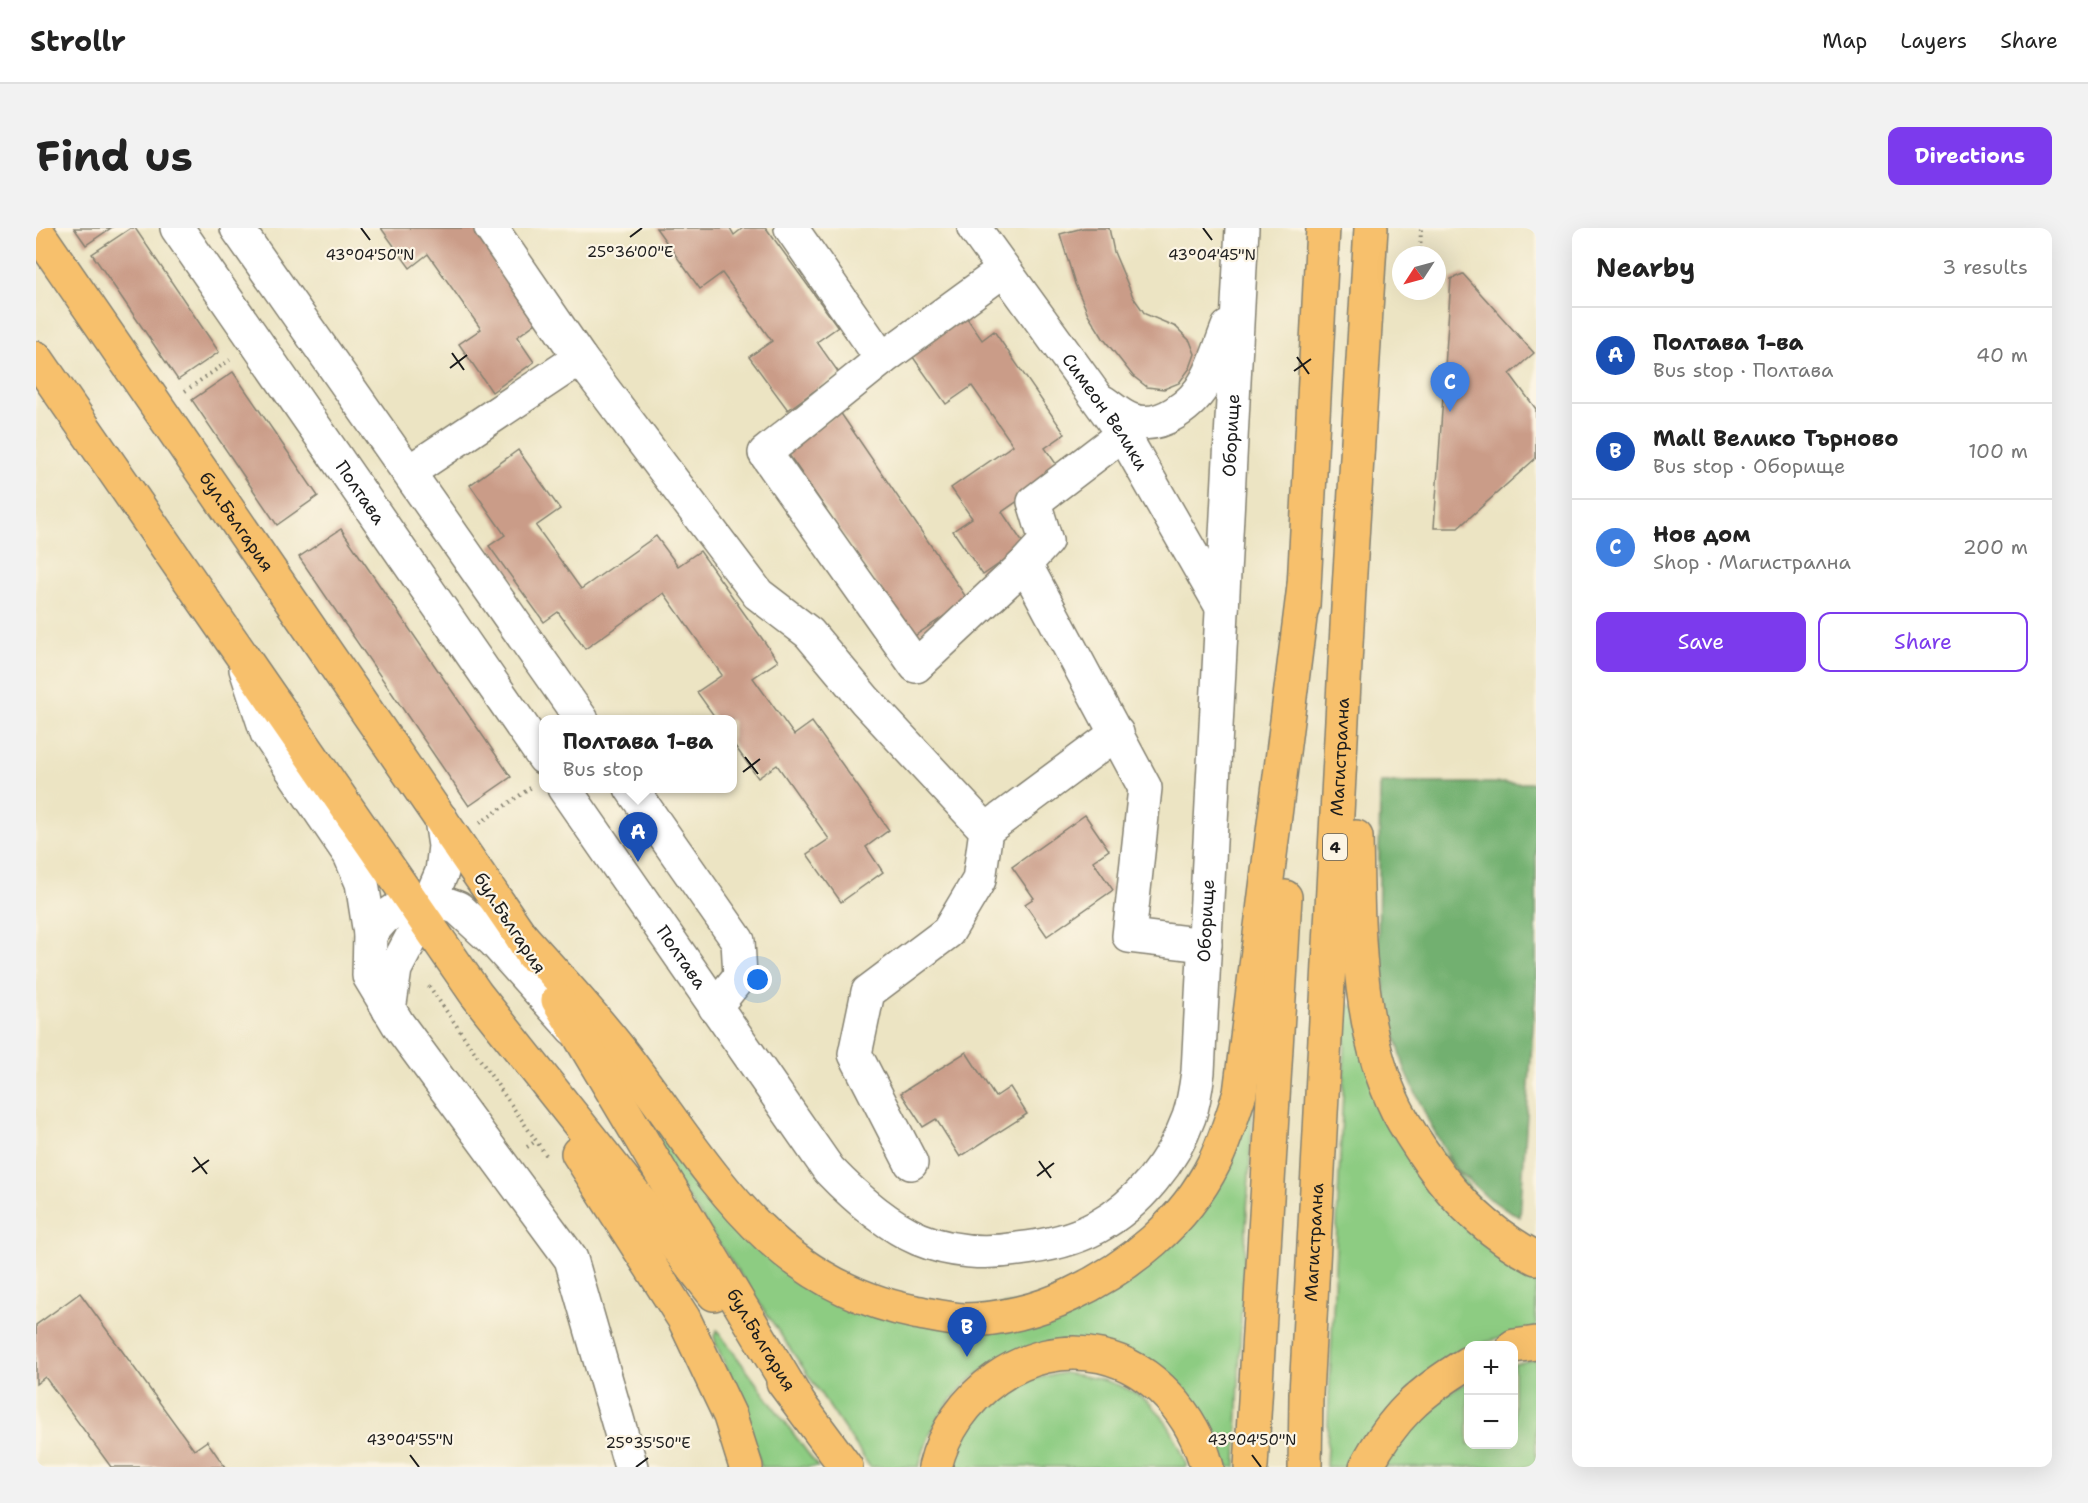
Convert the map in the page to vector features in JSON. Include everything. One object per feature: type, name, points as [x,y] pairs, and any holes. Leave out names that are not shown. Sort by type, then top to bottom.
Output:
[{"type":"main road","points":[[1251,1467],[1304,586],[1323,228]]},
{"type":"main road","name":"Магистрална","points":[[1305,1467],[1306,1382],[1371,228]]},
{"type":"main road","name":"бул.България","points":[[36,230],[521,936],[797,1400]]},
{"type":"main road","name":"бул.България","points":[[36,358],[240,653],[421,905],[452,960],[476,994],[797,1400]]},
{"type":"main road","points":[[521,936],[615,1044],[719,1185],[771,1240],[816,1274],[840,1287],[889,1307],[963,1320],[988,1318],[1058,1301],[1114,1271],[1172,1224],[1203,1184],[1215,1162],[1231,1121],[1240,1093],[1304,586]]},
{"type":"main road","points":[[1350,589],[1358,936],[1367,1007],[1378,1061],[1398,1111],[1443,1181],[1465,1206],[1486,1224],[1536,1258]]},
{"type":"main road","points":[[476,994],[684,1319],[730,1416],[746,1467]]},
{"type":"main road","points":[[1518,1345],[1536,1343]]},
{"type":"main road","points":[[935,1467],[943,1440],[952,1424],[970,1401],[989,1383],[1006,1371],[1022,1364],[1059,1354],[1100,1356],[1116,1361],[1148,1378],[1182,1411],[1195,1431],[1207,1467]]},
{"type":"main road","points":[[1366,1467],[1383,1438],[1411,1402],[1464,1366]]},
{"type":"main road","points":[[797,1400],[846,1467]]},
{"type":"street","name":"Полтава","points":[[177,228],[256,342],[539,766]]},
{"type":"street","points":[[237,228],[579,715]]},
{"type":"street","points":[[491,228],[580,358],[758,594],[809,633],[865,700],[986,830]]},
{"type":"street","points":[[791,228],[882,359]]},
{"type":"street","name":"Симеон Велики","points":[[974,228],[1123,434],[1222,607]]},
{"type":"street","name":"Оборище","points":[[797,1126],[829,1170],[846,1188],[897,1227],[920,1239],[945,1246],[989,1252],[1034,1247],[1079,1235],[1098,1227],[1131,1202],[1160,1170],[1183,1132],[1190,1115],[1198,1072],[1242,228]]},
{"type":"street","points":[[1004,270],[882,359],[765,453],[916,666],[1025,564],[1046,541],[1034,502],[1123,434]]},
{"type":"street","points":[[1095,395],[1132,420],[1157,421],[1179,410],[1198,393],[1208,379],[1238,300]]},
{"type":"street","points":[[409,472],[580,358]]},
{"type":"street","points":[[1025,564],[1145,788],[1129,936],[1205,945]]},
{"type":"street","points":[[240,653],[267,733],[350,855],[362,883],[370,934],[369,976],[398,1024],[571,1258],[631,1467]]},
{"type":"street","points":[[911,1163],[855,1054],[868,992],[948,932],[979,880],[986,830],[1117,733]]},
{"type":"street","name":"Полтава","points":[[558,793],[715,1006],[797,1126]]},
{"type":"street","points":[[633,793],[738,941],[740,976],[715,1006]]},
{"type":"street","points":[[389,1010],[395,969],[421,905],[442,872],[448,830]]},
{"type":"street","points":[[370,934],[384,918],[421,905],[458,908],[494,941],[580,1038]]},
{"type":"street","points":[[395,969],[415,957],[452,960]]},
{"type":"path","points":[[1420,246],[1421,228]]},
{"type":"path","points":[[159,408],[256,342]]},
{"type":"path","points":[[448,830],[539,782]]},
{"type":"path","points":[[429,986],[548,1159]]},
{"type":"green space","points":[[1380,783],[1536,783],[1536,984],[1520,1217],[1489,1199],[1455,1168],[1428,1120],[1405,1070],[1388,1010],[1378,949]]},
{"type":"green space","points":[[1347,1003],[1356,1008],[1364,1054],[1536,1271],[1536,1328],[1490,1341],[1464,1341],[1464,1352],[1350,1467],[1326,1467]]},
{"type":"green space","points":[[613,1058],[693,1169],[885,1316],[1096,1297],[1247,1102],[1253,1105],[1241,1318],[1236,1467],[1218,1467],[1169,1378],[998,1360],[970,1381],[947,1405],[930,1433],[919,1467],[870,1467],[600,1067]]},
{"type":"green space","points":[[717,1330],[818,1467],[761,1467],[743,1407],[716,1344],[714,1336]]},
{"type":"green space","points":[[1536,1359],[1536,1467],[1383,1467],[1399,1441],[1419,1418],[1430,1407],[1464,1384],[1464,1449],[1518,1449],[1518,1363]]},
{"type":"green space","points":[[1064,1373],[1109,1382],[1143,1398],[1168,1425],[1187,1467],[949,1467],[967,1420],[1010,1386]]},
{"type":"building","points":[[74,228],[111,228],[86,245]]},
{"type":"building","points":[[131,228],[135,228],[219,352],[178,380],[92,254]]},
{"type":"building","points":[[381,228],[475,228],[540,320],[517,337],[534,362],[492,392],[459,344],[481,329],[428,254],[410,268]]},
{"type":"building","points":[[656,228],[730,228],[734,235],[743,228],[766,228],[838,327],[817,342],[839,373],[788,410],[749,357],[772,341],[722,273],[700,289]]},
{"type":"building","points":[[1083,228],[1109,228],[1114,252],[1133,297],[1145,314],[1176,327],[1190,341],[1195,354],[1190,368],[1179,383],[1164,389],[1147,387],[1133,376],[1103,338],[1088,314],[1075,284],[1060,234]]},
{"type":"building","points":[[1463,274],[1534,353],[1510,374],[1536,409],[1536,458],[1458,528],[1434,528],[1451,279]]},
{"type":"building","points":[[965,315],[982,340],[994,331],[1065,434],[1045,448],[1061,471],[1002,512],[1025,546],[983,575],[953,531],[972,518],[951,488],[1013,445],[972,386],[946,404],[910,353]]},
{"type":"building","points":[[233,372],[318,496],[277,525],[192,400]]},
{"type":"building","points":[[840,412],[968,600],[913,637],[785,449]]},
{"type":"building","points":[[518,450],[560,509],[536,526],[581,589],[656,536],[678,566],[700,551],[778,661],[753,678],[794,735],[812,722],[889,830],[866,847],[883,872],[841,902],[807,854],[829,839],[777,765],[758,778],[737,749],[737,715],[713,715],[697,692],[722,675],[664,593],[585,649],[558,612],[544,622],[489,546],[505,535],[470,485]]},
{"type":"building","points":[[341,529],[511,777],[469,806],[299,557]]},
{"type":"building","points":[[1085,815],[1109,850],[1093,861],[1113,890],[1047,936],[1025,904],[1034,898],[1012,867]]},
{"type":"building","points":[[966,1052],[995,1097],[1010,1087],[1027,1114],[960,1157],[936,1119],[923,1127],[901,1093]]},
{"type":"building","points":[[80,1293],[194,1450],[207,1441],[225,1467],[111,1467],[45,1377],[36,1384],[36,1325]]},
{"type":"place","name":"Нов дом","points":[[1450,412]]},
{"type":"place","name":"Полтава 1-ва","points":[[638,862]]},
{"type":"place","name":"Mall Велико Търново","points":[[967,1357]]}]
